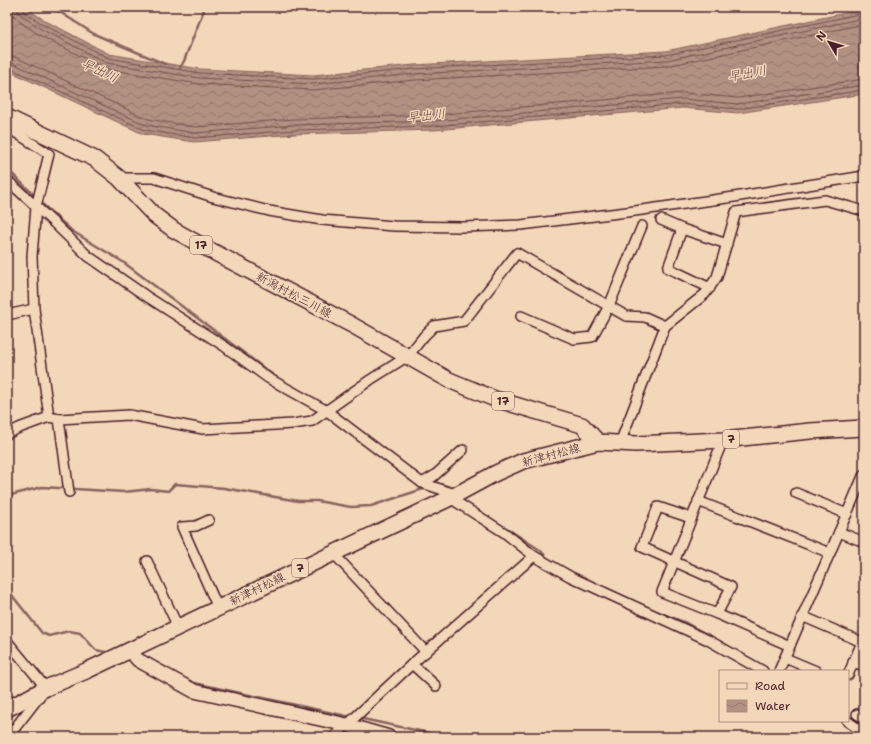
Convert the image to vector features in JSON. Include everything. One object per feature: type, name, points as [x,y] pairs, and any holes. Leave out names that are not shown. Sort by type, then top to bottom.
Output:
[{"type":"main road","name":"新潟村松三川線","points":[[7,117],[95,159],[118,178],[154,215],[174,230],[208,250],[352,325],[450,380],[495,399],[582,425],[598,442]]},
{"type":"main road","name":"7","points":[[598,442],[620,443],[723,440],[810,431],[864,428]]},
{"type":"main road","name":"新津村松線","points":[[7,709],[46,688],[86,671],[523,461],[598,442]]},
{"type":"street","points":[[7,127],[49,154],[36,207],[32,256],[34,309],[69,492]]},
{"type":"street","points":[[118,178],[154,178],[212,197],[269,211],[322,220],[394,226],[463,227],[521,225],[635,211],[864,176]]},
{"type":"street","points":[[7,180],[88,256],[146,296],[224,346],[268,378],[327,411],[422,483],[452,496],[505,533],[534,556],[571,576],[708,640],[760,670]]},
{"type":"street","points":[[620,443],[664,326],[705,294],[717,278],[736,212],[825,200],[864,211]]},
{"type":"street","points":[[661,220],[682,229],[727,244]]},
{"type":"street","points":[[521,316],[574,339],[592,337],[609,306],[642,226]]},
{"type":"street","points":[[682,229],[668,268],[710,288]]},
{"type":"street","points":[[7,434],[19,428],[54,418],[129,415],[203,429],[293,424],[312,421],[370,380],[408,356],[434,326],[464,321],[517,253],[626,316],[645,317],[664,326]]},
{"type":"street","points":[[7,315],[34,309]]},
{"type":"street","points":[[723,440],[662,592],[718,614],[790,646]]},
{"type":"street","points":[[422,483],[434,476],[463,450]]},
{"type":"street","points":[[779,670],[847,514],[861,491],[864,474]]},
{"type":"street","points":[[796,493],[847,514]]},
{"type":"street","points":[[698,501],[830,553]]},
{"type":"street","points":[[691,518],[658,507],[642,547],[731,587],[718,614]]},
{"type":"street","points":[[209,520],[196,526],[182,527],[218,608]]},
{"type":"street","points":[[839,532],[864,542]]},
{"type":"street","points":[[333,553],[426,652]]},
{"type":"street","points":[[334,737],[412,664],[534,556]]},
{"type":"street","points":[[147,560],[178,627]]},
{"type":"street","points":[[802,616],[862,642],[849,672]]},
{"type":"street","points":[[7,641],[46,688],[8,737]]},
{"type":"street","points":[[129,650],[138,660],[194,691],[347,725],[390,737]]},
{"type":"street","points":[[785,658],[814,670]]},
{"type":"street","points":[[853,662],[864,666]]},
{"type":"street","points":[[412,664],[436,686]]},
{"type":"street","points":[[848,722],[864,733]]},
{"type":"water","name":"早出川","points":[[7,7],[24,7],[46,21],[109,54],[200,69],[313,75],[414,65],[666,51],[864,9],[864,94],[738,113],[683,108],[434,130],[295,134],[194,142],[143,134],[7,70]]},
{"type":"waterway","points":[[52,7],[94,34],[165,64]]},
{"type":"waterway","points":[[180,68],[205,7]]},
{"type":"waterway","points":[[7,169],[37,198]]},
{"type":"waterway","points":[[40,202],[72,231],[123,262],[281,381]]},
{"type":"waterway","points":[[7,496],[42,487],[124,492],[151,489],[168,491],[175,484],[224,488],[298,501],[317,501],[351,507],[371,506],[427,489]]},
{"type":"waterway","points":[[506,528],[540,550],[547,558]]},
{"type":"waterway","points":[[7,589],[42,633],[49,636],[69,631],[80,633],[96,650],[110,653]]},
{"type":"waterway","points":[[653,610],[686,623],[702,632]]},
{"type":"waterway","points":[[190,682],[351,717]]},
{"type":"waterway","points":[[849,717],[864,726]]},
{"type":"waterway","points":[[358,718],[448,737]]}]
